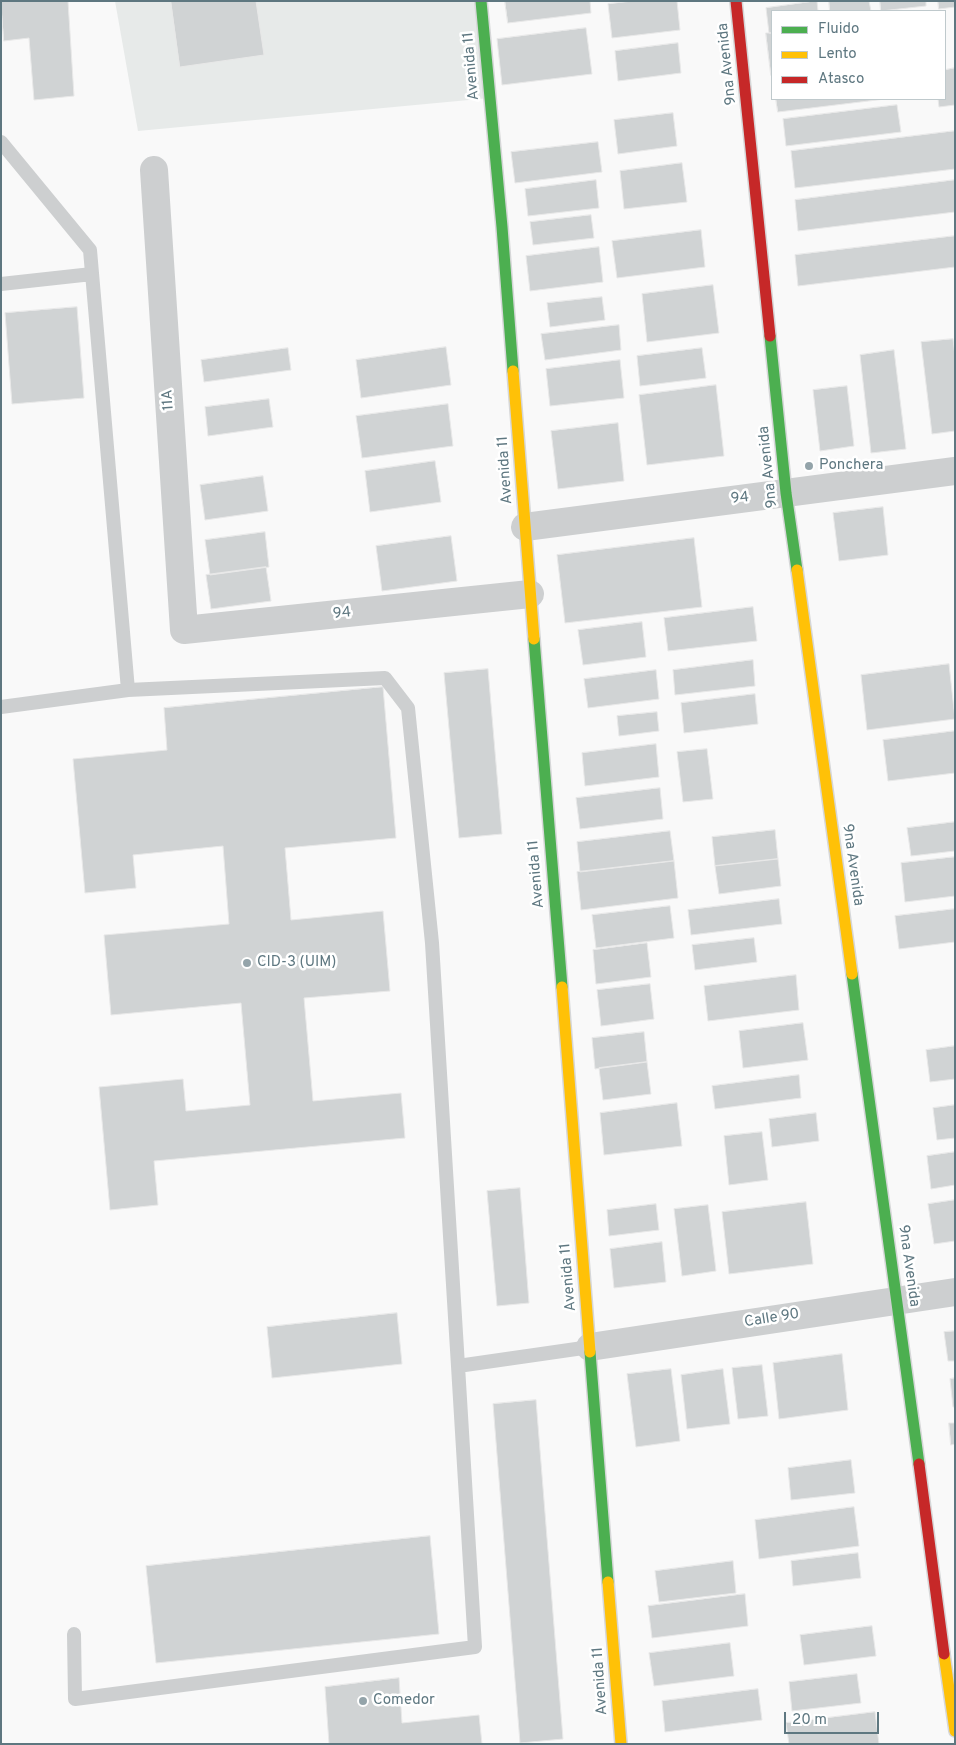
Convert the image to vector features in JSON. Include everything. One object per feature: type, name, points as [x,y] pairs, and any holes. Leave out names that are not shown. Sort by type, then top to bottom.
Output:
[{"type":"street","name":"Avenida 11","points":[[481,1],[503,236],[620,1744]]},
{"type":"street","name":"9na Avenida","points":[[736,1],[786,493],[955,1731]]},
{"type":"street","name":"11A","points":[[154,170],[184,630]]},
{"type":"street","name":"94","points":[[525,527],[955,471]]},
{"type":"street","name":"94","points":[[184,630],[530,594]]},
{"type":"street","name":"Calle 90","points":[[590,1347],[955,1292]]},
{"type":"lane","points":[[1,142],[90,250],[128,690]]},
{"type":"lane","points":[[1,284],[92,274]]},
{"type":"lane","points":[[1,707],[128,690],[385,678],[408,708],[432,943],[475,1647],[75,1699],[74,1634]]},
{"type":"lane","points":[[458,1366],[590,1347]]},
{"type":"shaded area","points":[[115,1],[481,1],[490,98],[138,131]]},
{"type":"building","points":[[1,1],[68,1],[74,96],[34,100],[29,38],[4,41]]},
{"type":"building","points":[[171,1],[256,1],[264,55],[180,67]]},
{"type":"building","points":[[505,1],[590,1],[591,13],[508,23]]},
{"type":"building","points":[[634,1],[677,1],[680,30],[612,38],[608,4]]},
{"type":"building","points":[[817,1],[818,10],[771,10],[771,33],[769,33],[766,8]]},
{"type":"building","points":[[829,1],[869,1],[871,10],[830,10]]},
{"type":"building","points":[[880,1],[926,1],[926,6],[881,10]]},
{"type":"building","points":[[938,1],[955,1],[955,7],[939,9]]},
{"type":"building","points":[[586,28],[592,74],[502,85],[497,39]]},
{"type":"building","points":[[766,33],[771,33],[771,75]]},
{"type":"building","points":[[678,43],[681,73],[618,81],[615,51]]},
{"type":"building","points":[[955,68],[955,105],[939,107],[938,100],[946,100],[946,70]]},
{"type":"building","points":[[776,100],[877,100],[778,112]]},
{"type":"building","points":[[897,105],[901,132],[786,146],[783,119]]},
{"type":"building","points":[[673,113],[677,146],[618,154],[614,120]]},
{"type":"building","points":[[955,131],[955,169],[795,188],[791,151]]},
{"type":"building","points":[[598,142],[602,172],[515,183],[511,152]]},
{"type":"building","points":[[682,163],[687,202],[624,209],[620,171]]},
{"type":"building","points":[[596,180],[599,208],[528,216],[525,189]]},
{"type":"building","points":[[955,180],[955,212],[798,231],[795,200]]},
{"type":"building","points":[[591,215],[594,238],[533,245],[530,222]]},
{"type":"building","points":[[701,230],[705,267],[617,278],[612,241]]},
{"type":"building","points":[[955,236],[955,267],[798,286],[795,255]]},
{"type":"building","points":[[599,247],[603,282],[530,291],[526,256]]},
{"type":"building","points":[[713,285],[719,333],[647,342],[642,294]]},
{"type":"building","points":[[602,297],[605,320],[550,327],[547,303]]},
{"type":"building","points":[[77,307],[84,398],[12,404],[5,313]]},
{"type":"building","points":[[619,325],[621,350],[545,360],[541,334]]},
{"type":"building","points":[[953,339],[955,356],[955,431],[932,434],[921,342]]},
{"type":"building","points":[[446,347],[451,385],[361,398],[356,360]]},
{"type":"building","points":[[288,348],[291,370],[204,382],[201,360]]},
{"type":"building","points":[[702,348],[706,378],[640,386],[637,356]]},
{"type":"building","points":[[894,350],[906,449],[871,453],[860,355]]},
{"type":"building","points":[[620,360],[624,398],[550,406],[546,369]]},
{"type":"building","points":[[716,385],[724,456],[647,465],[639,395]]},
{"type":"building","points":[[847,386],[854,446],[820,451],[813,390]]},
{"type":"building","points":[[269,399],[273,427],[208,436],[205,407]]},
{"type":"building","points":[[448,404],[453,446],[362,458],[356,416]]},
{"type":"building","points":[[618,423],[624,481],[558,489],[551,431]]},
{"type":"building","points":[[435,461],[441,502],[370,512],[365,471]]},
{"type":"building","points":[[263,476],[268,511],[205,520],[200,485]]},
{"type":"building","points":[[883,507],[888,555],[839,561],[833,513]]},
{"type":"building","points":[[265,532],[269,567],[210,575],[205,540]]},
{"type":"building","points":[[451,536],[457,581],[382,591],[376,546]]},
{"type":"building","points":[[694,538],[702,607],[565,623],[557,555]]},
{"type":"building","points":[[266,567],[271,601],[211,609],[206,575]]},
{"type":"building","points":[[753,607],[757,641],[668,651],[664,618]]},
{"type":"building","points":[[642,622],[646,657],[583,665],[578,630]]},
{"type":"building","points":[[753,660],[755,686],[675,695],[673,670]]},
{"type":"building","points":[[949,664],[955,719],[867,730],[861,675]]},
{"type":"building","points":[[488,669],[502,834],[459,838],[444,673]]},
{"type":"building","points":[[656,670],[659,699],[588,708],[584,679]]},
{"type":"building","name":"CID-3 (UIM)","points":[[383,687],[396,838],[285,848],[291,920],[383,911],[390,991],[304,998],[313,1101],[401,1093],[405,1138],[154,1161],[158,1205],[110,1210],[99,1087],[183,1079],[186,1111],[250,1105],[241,1003],[111,1015],[104,935],[229,924],[223,846],[133,855],[136,888],[85,893],[73,759],[167,750],[164,708]]},
{"type":"building","points":[[755,694],[758,724],[684,733],[681,703]]},
{"type":"building","points":[[657,712],[659,731],[619,736],[617,716]]},
{"type":"building","points":[[955,731],[955,773],[888,781],[883,740]]},
{"type":"building","points":[[656,744],[659,777],[585,786],[582,753]]},
{"type":"building","points":[[707,749],[713,799],[683,802],[677,752]]},
{"type":"building","points":[[660,788],[663,819],[580,829],[576,798]]},
{"type":"building","points":[[955,822],[955,851],[911,856],[907,828]]},
{"type":"building","points":[[775,830],[778,859],[715,866],[712,837]]},
{"type":"building","points":[[670,831],[674,861],[580,872],[577,842]]},
{"type":"building","points":[[955,857],[955,896],[905,902],[901,863]]},
{"type":"building","points":[[778,859],[781,886],[719,894],[715,866]]},
{"type":"building","points":[[674,861],[678,898],[581,910],[577,872]]},
{"type":"building","points":[[779,899],[782,924],[691,935],[688,910]]},
{"type":"building","points":[[670,906],[674,938],[596,948],[592,915]]},
{"type":"building","points":[[955,909],[955,942],[899,949],[895,916]]},
{"type":"building","points":[[754,938],[757,962],[695,970],[692,945]]},
{"type":"building","points":[[647,943],[651,977],[596,984],[593,950]]},
{"type":"building","points":[[796,975],[799,1010],[708,1021],[704,986]]},
{"type":"building","points":[[650,984],[654,1019],[601,1026],[597,990]]},
{"type":"building","points":[[803,1023],[808,1060],[743,1068],[739,1031]]},
{"type":"building","points":[[644,1032],[647,1062],[595,1069],[592,1038]]},
{"type":"building","points":[[955,1046],[955,1079],[930,1082],[926,1050]]},
{"type":"building","points":[[647,1062],[651,1094],[603,1100],[599,1068]]},
{"type":"building","points":[[799,1075],[801,1098],[715,1109],[712,1086]]},
{"type":"building","points":[[677,1103],[682,1146],[604,1155],[600,1113]]},
{"type":"building","points":[[955,1105],[955,1138],[937,1140],[933,1108]]},
{"type":"building","points":[[816,1113],[819,1141],[772,1147],[769,1119]]},
{"type":"building","points":[[762,1132],[768,1180],[729,1185],[724,1136]]},
{"type":"building","points":[[955,1152],[955,1185],[931,1189],[927,1156]]},
{"type":"building","points":[[520,1188],[529,1303],[497,1306],[487,1191]]},
{"type":"building","points":[[955,1200],[955,1241],[934,1244],[928,1204]]},
{"type":"building","points":[[806,1202],[813,1264],[729,1274],[722,1212]]},
{"type":"building","points":[[656,1204],[659,1230],[609,1236],[607,1210]]},
{"type":"building","points":[[708,1205],[716,1271],[682,1276],[674,1209]]},
{"type":"building","points":[[662,1242],[666,1282],[614,1288],[610,1249]]},
{"type":"building","points":[[397,1313],[402,1364],[272,1378],[267,1327]]},
{"type":"building","points":[[955,1331],[955,1361],[948,1361],[944,1332]]},
{"type":"building","points":[[842,1354],[848,1410],[779,1419],[773,1363]]},
{"type":"building","points":[[762,1365],[768,1416],[738,1419],[732,1368]]},
{"type":"building","points":[[671,1369],[680,1441],[636,1447],[627,1374]]},
{"type":"building","points":[[723,1369],[730,1424],[687,1429],[681,1375]]},
{"type":"building","points":[[955,1378],[955,1407],[953,1407],[950,1379]]},
{"type":"building","points":[[536,1400],[563,1739],[520,1743],[493,1404]]},
{"type":"building","points":[[949,1423],[955,1423],[955,1444],[951,1445]]},
{"type":"building","points":[[851,1460],[855,1493],[791,1500],[788,1468]]},
{"type":"building","points":[[854,1507],[859,1546],[759,1559],[755,1520]]},
{"type":"building","points":[[430,1536],[439,1634],[156,1663],[146,1566]]},
{"type":"building","points":[[858,1553],[861,1578],[793,1586],[791,1561]]},
{"type":"building","points":[[733,1561],[736,1593],[659,1602],[655,1571]]},
{"type":"building","points":[[745,1594],[748,1626],[652,1638],[648,1606]]},
{"type":"building","points":[[872,1626],[876,1656],[804,1665],[800,1635]]},
{"type":"building","points":[[730,1643],[734,1676],[654,1686],[649,1653]]},
{"type":"building","points":[[857,1674],[861,1703],[792,1711],[789,1682]]},
{"type":"building","name":"Comedor","points":[[399,1678],[402,1723],[479,1715],[482,1744],[329,1744],[325,1687]]},
{"type":"building","points":[[758,1689],[762,1720],[665,1732],[662,1701]]},
{"type":"building","points":[[875,1712],[879,1744],[789,1744],[786,1723]]},
{"type":"traffic: fast","points":[[481,1],[513,371]]},
{"type":"traffic: fast","points":[[770,336],[786,493],[797,570]]},
{"type":"traffic: fast","points":[[534,639],[562,987]]},
{"type":"traffic: fast","points":[[852,974],[919,1464]]},
{"type":"traffic: fast","points":[[590,1352],[608,1582]]},
{"type":"traffic: slow","points":[[513,371],[534,639]]},
{"type":"traffic: slow","points":[[797,570],[852,974]]},
{"type":"traffic: slow","points":[[562,987],[590,1352]]},
{"type":"traffic: slow","points":[[608,1582],[621,1744]]},
{"type":"traffic: slow","points":[[944,1654],[955,1731]]},
{"type":"traffic: jam","points":[[736,1],[770,336]]},
{"type":"traffic: jam","points":[[919,1464],[944,1654]]},
{"type":"place","name":"Ponchera","points":[[809,466]]},
{"type":"place","name":"CID-3 (UIM)","points":[[247,963]]},
{"type":"place","name":"Comedor","points":[[363,1701]]}]
